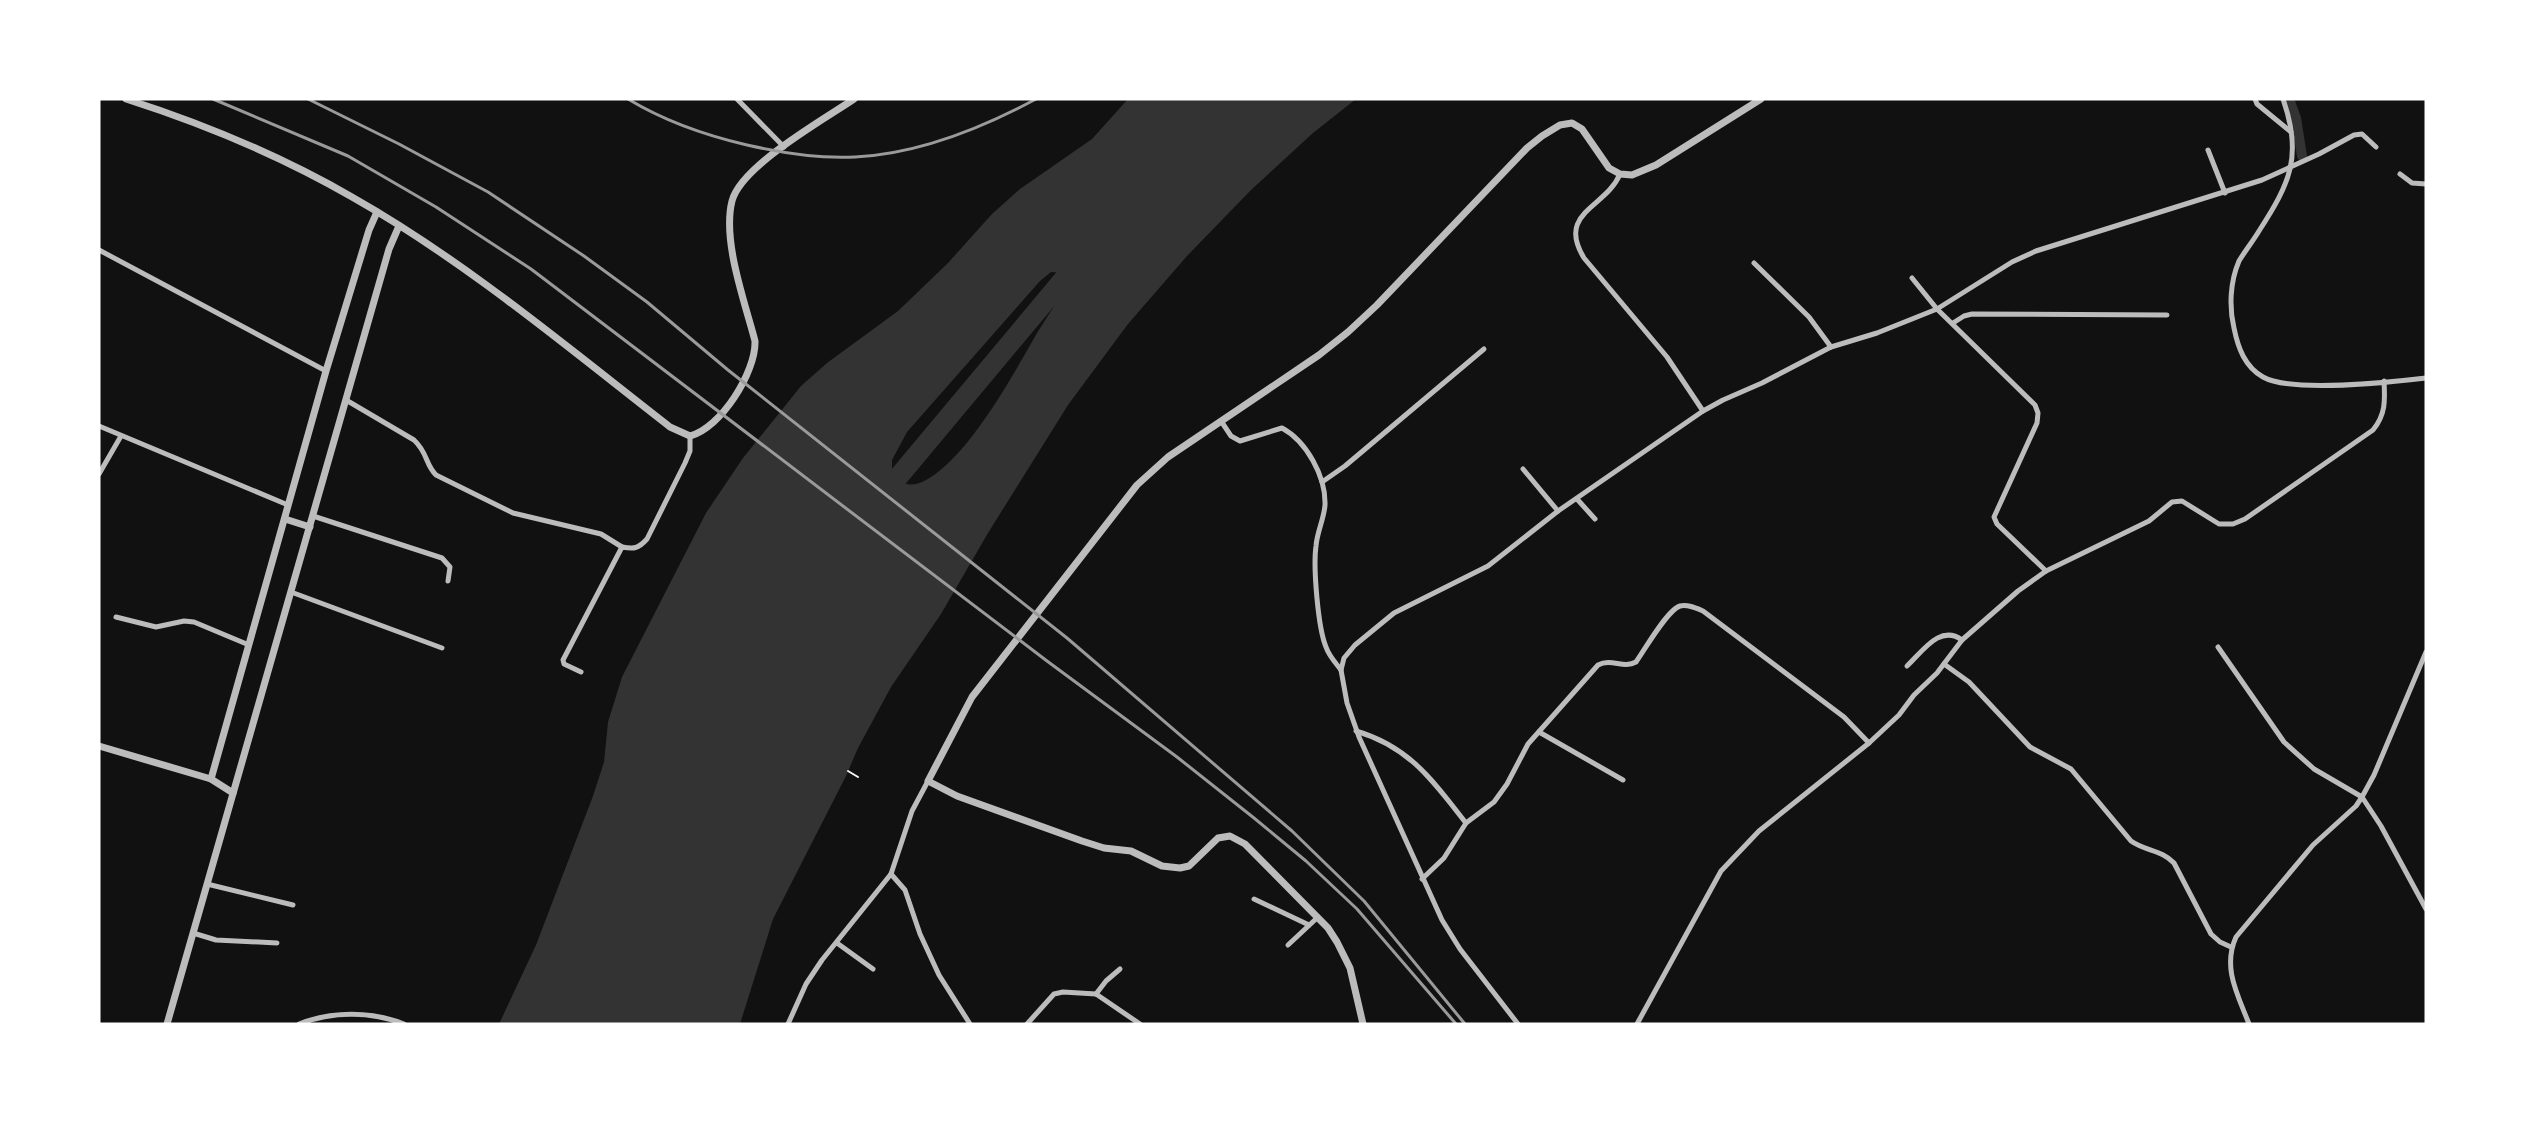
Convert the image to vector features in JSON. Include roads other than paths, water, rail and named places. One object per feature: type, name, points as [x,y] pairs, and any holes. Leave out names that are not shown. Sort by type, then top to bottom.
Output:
[{"type":"street","points":[[126,99],[279,159],[377,212],[545,329],[670,427],[690,435],[708,428],[732,399],[756,355],[755,341],[731,241],[732,202],[741,182],[783,147],[854,99]]},
{"type":"street","points":[[737,99],[783,147]]},
{"type":"street","points":[[788,1024],[806,984],[891,874],[912,811],[972,697],[1119,507],[1150,472],[1319,355],[1348,332],[1377,305],[1527,148],[1560,125],[1572,123],[1582,129],[1610,168],[1620,174],[1632,175],[1644,172],[1761,99]]},
{"type":"street","points":[[2255,99],[2291,132]]},
{"type":"street","points":[[2283,99],[2293,143],[2292,166],[2280,197],[2240,261],[2234,276],[2231,315],[2238,345],[2244,358],[2264,378],[2282,383],[2318,386],[2426,378]]},
{"type":"street","points":[[1518,1024],[1460,949],[1442,920],[1356,731],[1347,702],[1341,670],[1344,658],[1355,645],[1381,622],[1474,575],[1558,511],[1702,411],[1831,347],[1876,333],[1937,309],[2012,262],[2036,251],[2225,193],[2292,166],[2354,135],[2362,134],[2376,147]]},
{"type":"street","points":[[2208,150],[2225,193]]},
{"type":"street","points":[[1620,174],[1611,189],[1584,212],[1577,223],[1577,246],[1667,357],[1702,411]]},
{"type":"street","points":[[2400,174],[2412,183],[2426,184]]},
{"type":"street","points":[[211,779],[326,371],[369,230],[377,212]]},
{"type":"street","points":[[167,1024],[389,249],[399,226]]},
{"type":"street","points":[[99,250],[326,371]]},
{"type":"street","points":[[1754,263],[1809,316],[1831,347]]},
{"type":"street","points":[[1912,278],[1937,309],[2035,405],[2038,413],[2037,423],[1994,517],[1997,524],[2046,571]]},
{"type":"street","points":[[1953,323],[1972,314],[2167,315]]},
{"type":"street","points":[[1322,482],[1345,466],[1484,349]]},
{"type":"street","points":[[1638,1024],[1721,871],[1759,831],[1869,743],[1899,715],[1962,640],[2018,591],[2046,571],[2149,521],[2172,502],[2182,501],[2219,524],[2233,524],[2245,519],[2373,430],[2382,419],[2385,408],[2384,381]]},
{"type":"street","points":[[346,400],[414,440],[423,449],[431,470],[436,475],[513,513],[601,534],[622,547],[633,549],[640,547],[647,539],[685,463],[690,451],[690,435]]},
{"type":"street","points":[[1221,421],[1231,436],[1240,441],[1282,428],[1296,435],[1322,482],[1325,508],[1316,545],[1321,625],[1325,645],[1332,660],[1341,670]]},
{"type":"street","points":[[99,426],[288,505]]},
{"type":"street","points":[[99,474],[121,436]]},
{"type":"street","points":[[1523,470],[1558,511]]},
{"type":"street","points":[[1576,499],[1595,519]]},
{"type":"street","points":[[313,516],[442,558],[450,567],[448,581]]},
{"type":"street","points":[[285,519],[310,527]]},
{"type":"street","points":[[581,672],[564,664],[563,660],[622,547]]},
{"type":"street","points":[[291,592],[442,648]]},
{"type":"street","points":[[1422,879],[1444,858],[1467,823],[1494,802],[1507,784],[1528,744],[1598,664],[1605,662],[1630,666],[1636,662],[1671,613],[1679,606],[1702,611],[1844,717],[1869,743]]},
{"type":"street","points":[[116,617],[156,627],[184,621],[194,622],[249,645]]},
{"type":"street","points":[[1907,666],[1937,637],[1946,633],[1954,634],[1962,640]]},
{"type":"street","points":[[2218,647],[2294,754],[2314,769],[2362,797],[2381,826],[2426,909]]},
{"type":"street","points":[[2249,1024],[2229,968],[2231,947],[2244,925],[2313,844],[2356,806],[2362,797],[2374,775],[2426,652]]},
{"type":"street","points":[[1944,664],[1969,682],[2030,747],[2071,769],[2131,841],[2139,847],[2166,855],[2174,863],[2211,934],[2220,942],[2231,947]]},
{"type":"street","points":[[1356,731],[1377,737],[1404,753],[1426,772],[1467,823]]},
{"type":"street","points":[[1539,732],[1623,780]]},
{"type":"street","points":[[99,746],[211,779],[233,793]]},
{"type":"street","points":[[928,782],[957,796],[1082,841],[1104,848],[1131,851],[1162,866],[1180,868],[1189,866],[1218,838],[1236,838],[1318,917],[1337,942],[1350,968],[1363,1024]]},
{"type":"street","points":[[891,874],[905,890],[920,934],[939,975],[970,1024]]},
{"type":"street","points":[[207,884],[292,905]]},
{"type":"street","points":[[1254,899],[1309,925]]},
{"type":"street","points":[[1288,945],[1318,917]]},
{"type":"street","points":[[193,933],[228,941],[278,943]]},
{"type":"street","points":[[837,942],[873,969]]},
{"type":"street","points":[[1096,994],[1120,969]]},
{"type":"street","points":[[1027,1024],[1058,992],[1096,994],[1140,1024]]},
{"type":"street","points":[[299,1024],[333,1015],[357,1014],[392,1019],[404,1024]]},
{"type":"waterway","points":[[2289,99],[2296,118],[2302,156]]},
{"type":"waterway","points":[[879,500],[1083,256]]},
{"type":"railway","points":[[213,99],[348,156],[436,207],[531,269],[1177,757],[1254,818],[1306,861],[1357,909],[1456,1024]]},
{"type":"railway","points":[[308,99],[488,192],[584,256],[647,302],[728,370],[1067,638],[1292,831],[1364,901],[1465,1024]]},
{"type":"railway","points":[[628,99],[671,121],[731,141],[787,153],[841,157],[878,155],[925,145],[994,120],[1036,99]]}]
